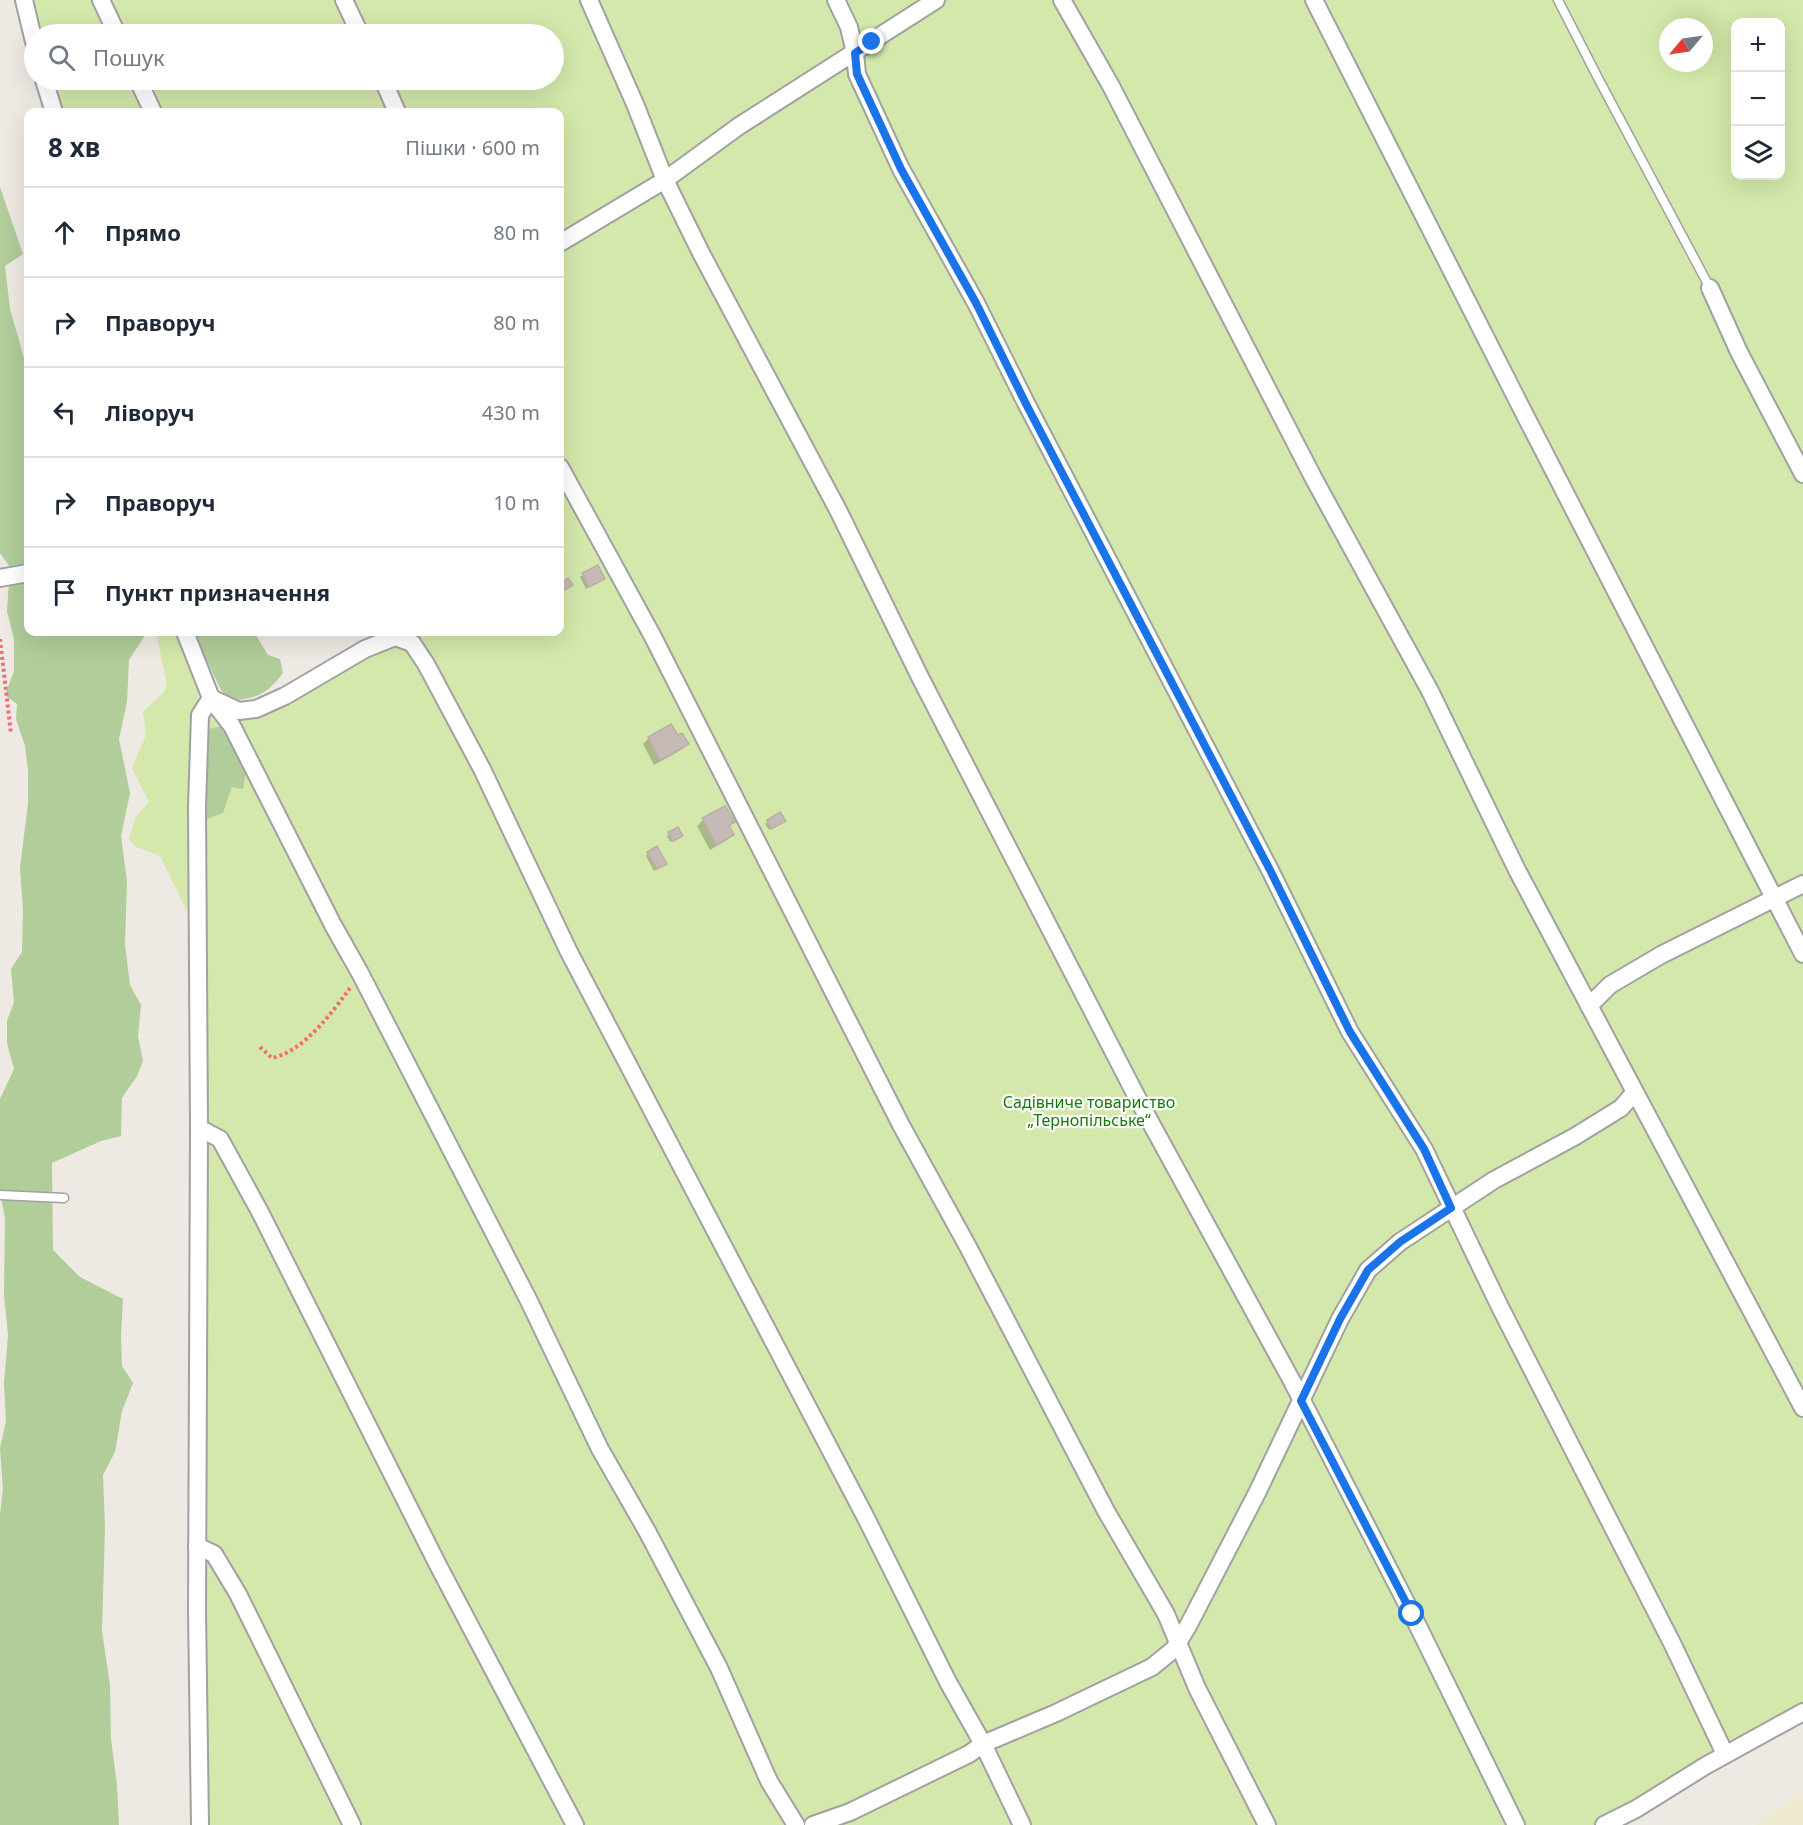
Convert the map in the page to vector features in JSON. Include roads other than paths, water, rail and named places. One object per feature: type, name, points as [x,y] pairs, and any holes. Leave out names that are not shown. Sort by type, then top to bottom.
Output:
[{"type":"street","points":[[24,0],[30,24]]},
{"type":"street","points":[[101,0],[112,24]]},
{"type":"street","points":[[344,0],[355,24]]},
{"type":"street","points":[[588,0],[635,104],[665,180],[701,253],[838,510],[921,679],[1141,1105],[1301,1401],[1412,1614],[1515,1825]]},
{"type":"street","points":[[836,0],[849,27],[857,74],[901,169],[976,303],[1026,404],[1270,870],[1350,1032],[1424,1149],[1451,1208],[1579,1464],[1672,1643],[1725,1754]]},
{"type":"street","points":[[564,241],[665,180],[739,126],[936,0]]},
{"type":"street","points":[[1062,0],[1111,86],[1309,469],[1430,691],[1516,870],[1803,1408]]},
{"type":"street","points":[[1314,0],[1803,954]]},
{"type":"street","points":[[47,90],[53,108]]},
{"type":"street","points":[[143,90],[151,108]]},
{"type":"street","points":[[387,90],[395,108]]},
{"type":"street","points":[[1710,288],[1739,352],[1803,474]]},
{"type":"street","points":[[564,474],[652,635],[901,1125],[968,1245],[1106,1511],[1166,1614],[1197,1688],[1267,1825]]},
{"type":"street","points":[[0,578],[24,574]]},
{"type":"street","points":[[187,636],[211,698],[232,726],[528,1299],[600,1449],[648,1531],[719,1668],[769,1781],[796,1825]]},
{"type":"street","points":[[211,698],[239,711],[256,709],[285,696],[365,649],[395,637],[412,643],[426,664],[482,769],[569,951],[866,1518],[948,1682],[983,1744],[1022,1825]]},
{"type":"street","points":[[200,1825],[197,1546],[198,784],[200,715],[211,698]]},
{"type":"street","points":[[1589,1006],[1610,985],[1661,954],[1803,884]]},
{"type":"street","points":[[813,1825],[850,1812],[983,1744],[1056,1713],[1152,1667],[1174,1649],[1257,1493],[1340,1319],[1368,1270],[1400,1242],[1451,1208],[1494,1180],[1574,1137],[1621,1108],[1634,1093]]},
{"type":"street","points":[[199,1128],[220,1139],[260,1212],[440,1568],[575,1825]]},
{"type":"street","points":[[197,1546],[214,1554],[238,1593],[352,1825]]},
{"type":"street","points":[[1604,1825],[1636,1809],[1725,1754],[1803,1712]]},
{"type":"lane","points":[[1558,0],[1710,288]]},
{"type":"lane","points":[[0,1195],[64,1198]]},
{"type":"park label","name":"Садівниче товариство „Тернопільське“","points":[[1089,1111]]}]
